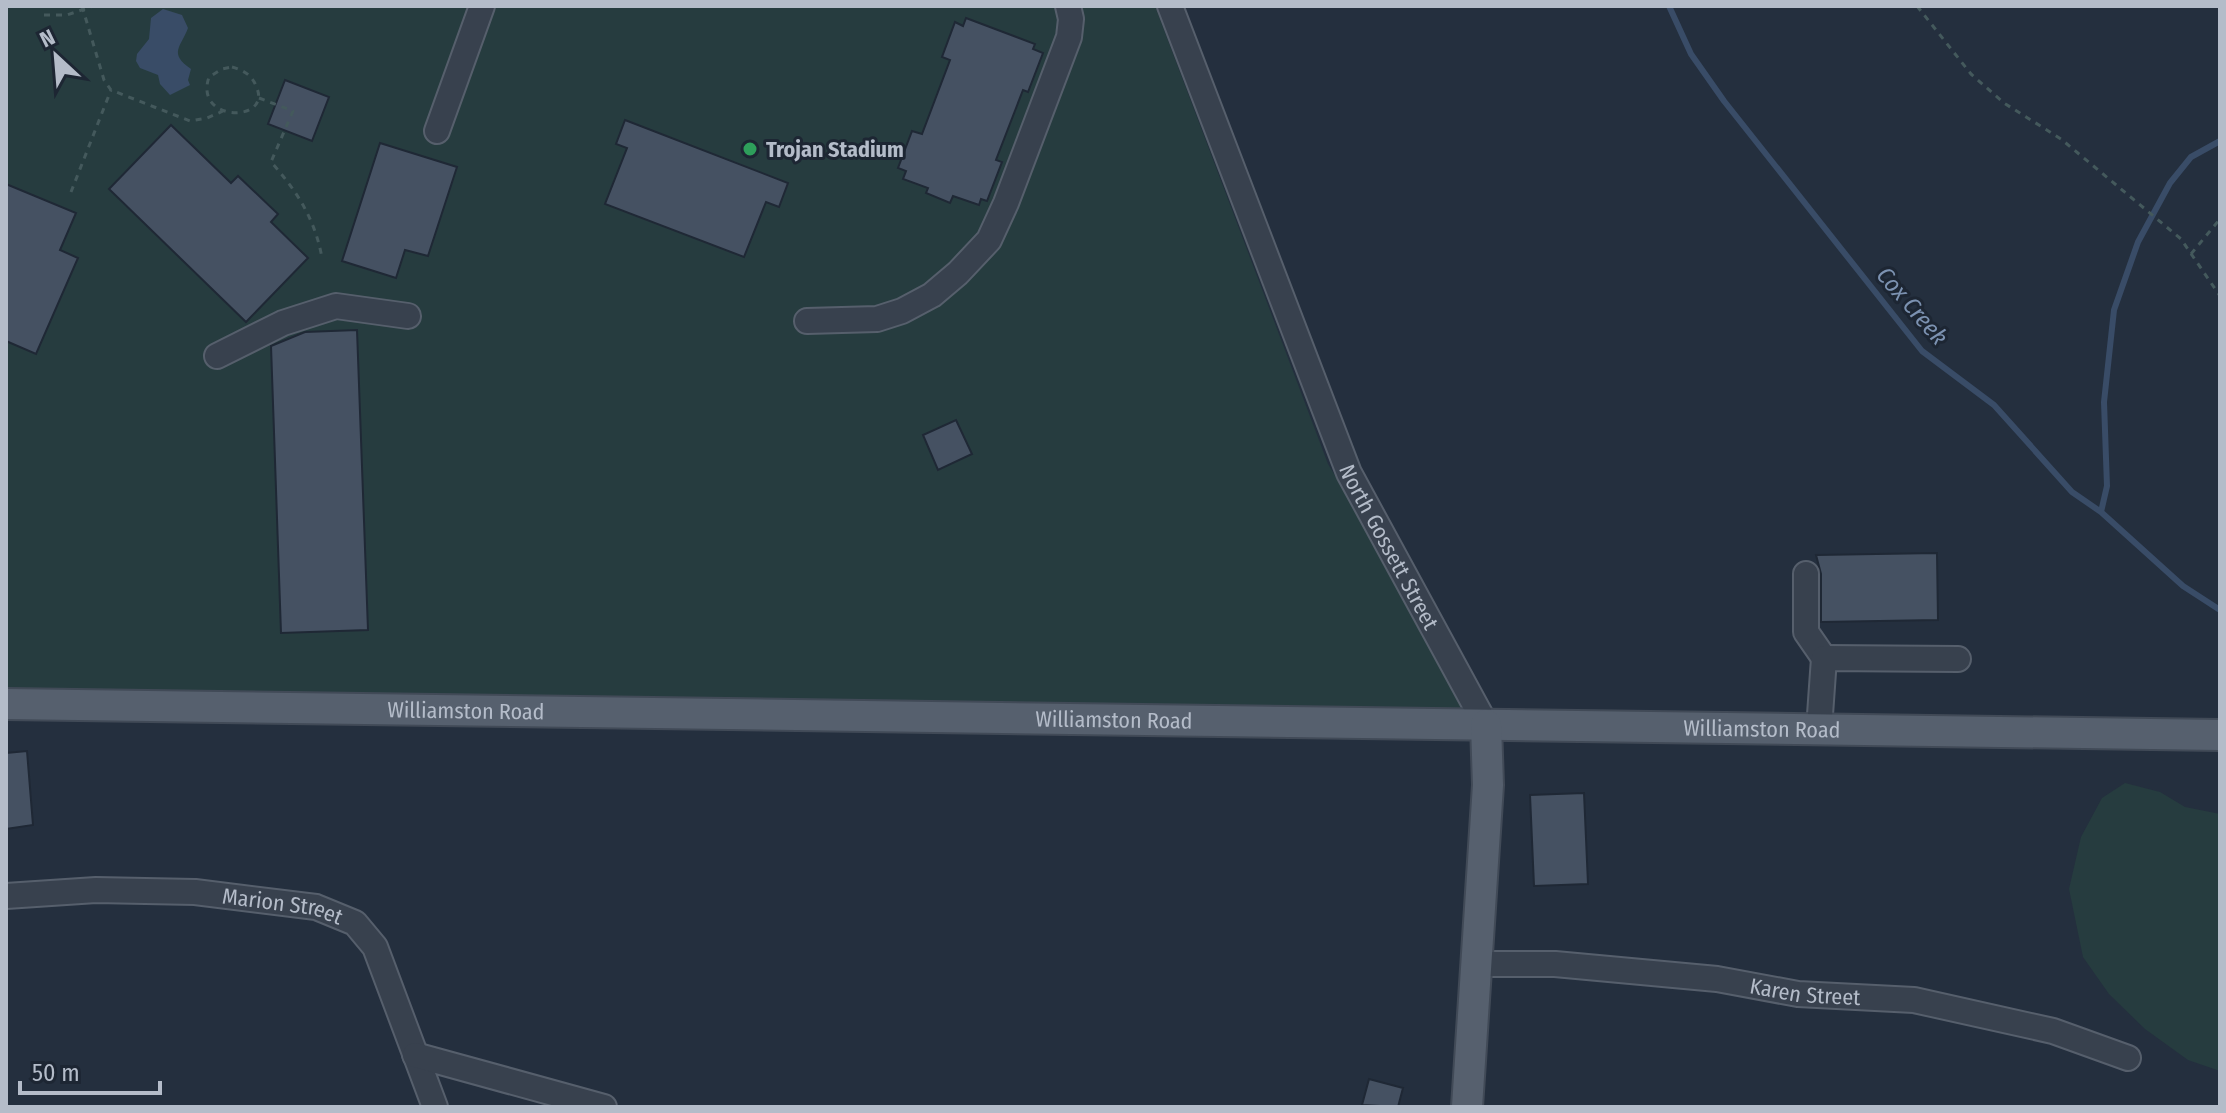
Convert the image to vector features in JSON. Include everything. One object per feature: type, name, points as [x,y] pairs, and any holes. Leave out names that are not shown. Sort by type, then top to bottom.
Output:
[{"type":"main road","name":"Williamston Road","points":[[6,704],[2220,735]]},
{"type":"main road","name":"North Gossett Street","points":[[1467,1107],[1488,785],[1486,725]]},
{"type":"street","points":[[437,131],[482,6]]},
{"type":"street","points":[[807,321],[877,319],[902,311],[932,295],[989,240],[1069,37],[1071,19],[1068,6]]},
{"type":"street","name":"North Gossett Street","points":[[1170,6],[1349,473],[1486,725]]},
{"type":"street","points":[[217,356],[283,323],[336,306],[408,316]]},
{"type":"street","points":[[1806,574],[1806,632],[1824,658],[1819,729]]},
{"type":"street","points":[[1824,658],[1958,659]]},
{"type":"street","name":"Marion Street","points":[[6,896],[96,890],[195,892],[316,907],[355,923],[375,947],[435,1107]]},
{"type":"street","name":"Karen Street","points":[[1475,964],[1555,964],[1717,979],[1798,994],[1914,1000],[2053,1031],[2128,1058]]},
{"type":"street","points":[[415,1055],[604,1107]]},
{"type":"path","points":[[44,15],[67,15],[93,6]]},
{"type":"path","points":[[1917,6],[1971,74],[2004,103],[2061,139],[2181,239],[2220,296]]},
{"type":"path","points":[[82,8],[104,80],[111,90],[190,121],[223,111],[240,113],[254,107],[259,98],[256,84],[245,72],[232,67],[209,77],[207,83],[211,99],[223,111]]},
{"type":"path","points":[[71,192],[111,90]]},
{"type":"path","points":[[259,98],[293,111],[271,162],[292,186],[310,215],[322,258]]},
{"type":"path","points":[[2191,254],[2220,219]]},
{"type":"green space","points":[[6,6],[1155,6],[1328,464],[1486,725],[6,704]]},
{"type":"green space","points":[[2125,783],[2160,792],[2185,807],[2220,814],[2220,1071],[2188,1060],[2145,1029],[2109,994],[2083,957],[2069,889],[2081,837],[2102,798]]},
{"type":"water","points":[[163,9],[182,15],[188,28],[178,54],[191,69],[190,85],[170,95],[160,84],[158,75],[140,68],[136,61],[137,54],[149,39],[151,18]]},
{"type":"building","points":[[966,18],[1035,44],[1033,49],[1043,53],[1028,92],[1023,90],[996,160],[1002,162],[987,201],[981,199],[979,205],[953,196],[950,203],[926,193],[928,188],[903,179],[906,171],[898,168],[912,131],[922,134],[950,60],[942,57],[955,22],[963,26]]},
{"type":"building","points":[[285,80],[329,97],[312,141],[268,124]]},
{"type":"building","points":[[625,120],[788,183],[779,207],[766,202],[744,257],[605,204],[627,148],[616,144]]},
{"type":"building","points":[[171,125],[231,183],[238,176],[278,214],[271,222],[308,258],[246,322],[109,189]]},
{"type":"building","points":[[380,143],[457,167],[428,256],[405,250],[396,278],[342,261]]},
{"type":"building","points":[[6,184],[76,213],[60,250],[78,258],[36,354],[6,341]]},
{"type":"building","points":[[357,330],[368,630],[281,633],[271,346],[305,332]]},
{"type":"building","points":[[956,420],[972,454],[938,470],[923,435]]},
{"type":"building","points":[[1937,553],[1938,620],[1821,622],[1821,574],[1816,555]]},
{"type":"building","points":[[27,751],[33,825],[6,829],[6,753]]},
{"type":"building","points":[[1584,793],[1588,884],[1534,886],[1530,795]]},
{"type":"building","points":[[1369,1079],[1403,1088],[1398,1107],[1362,1105]]},
{"type":"waterway","name":"Cox Creek","points":[[1669,6],[1691,54],[1724,101],[1922,351],[1994,405],[2072,492],[2101,512],[2183,586],[2220,610]]},
{"type":"waterway","points":[[2101,512],[2107,486],[2104,402],[2114,310],[2138,242],[2170,183],[2191,157],[2220,141]]},
{"type":"place","name":"Trojan Stadium","points":[[750,149]]}]
